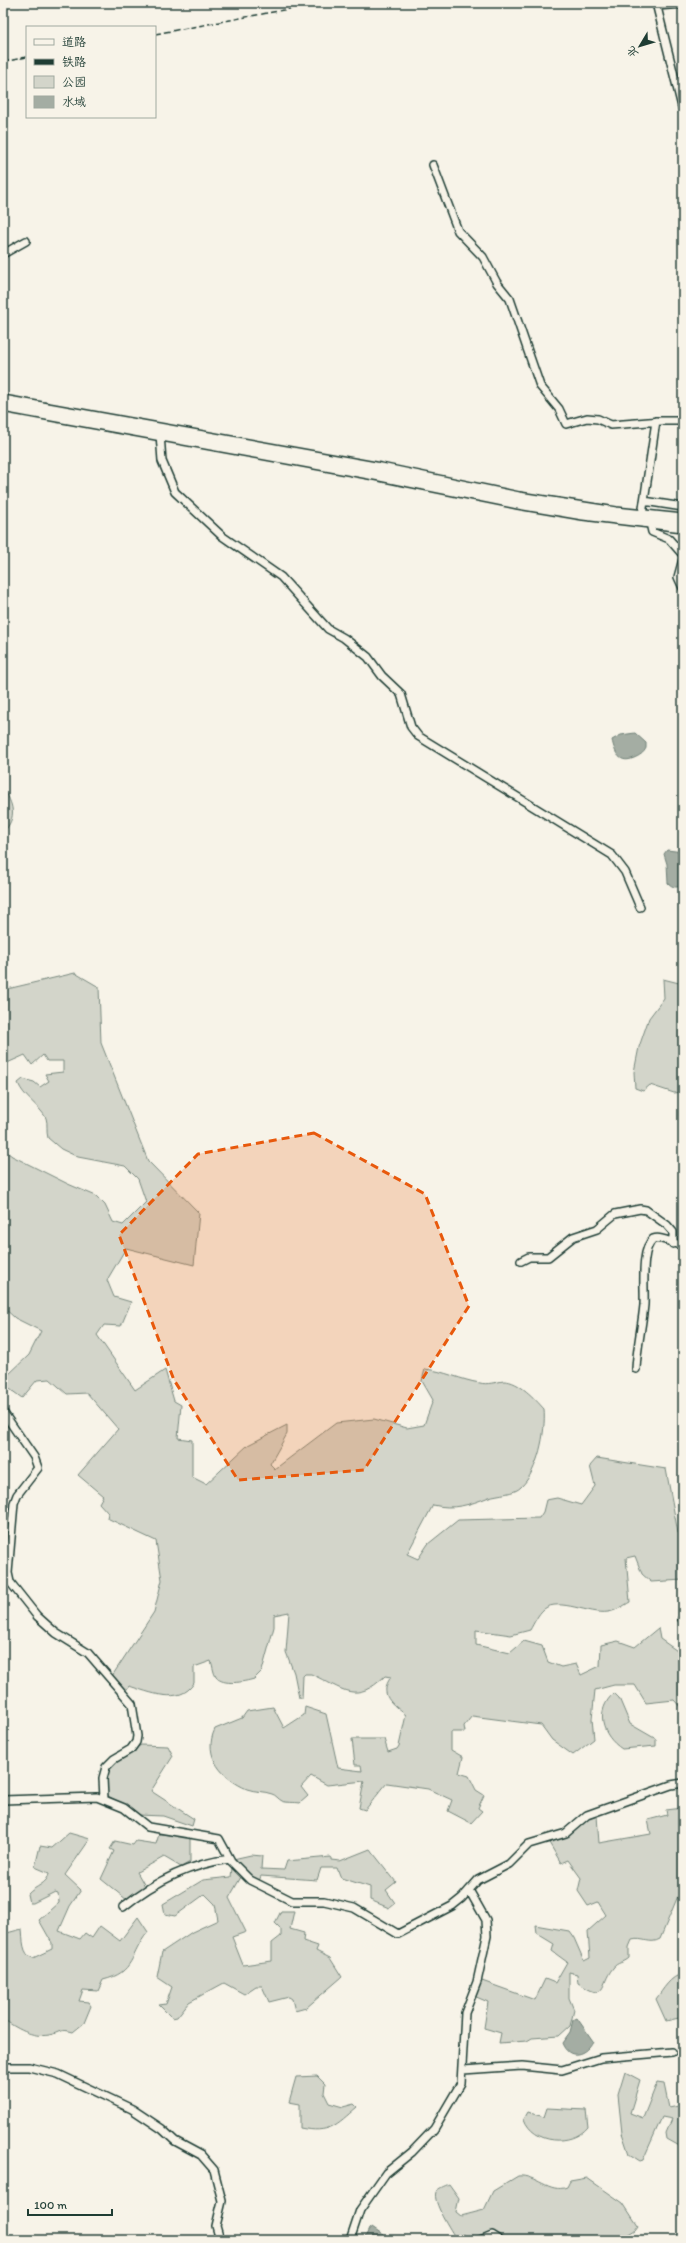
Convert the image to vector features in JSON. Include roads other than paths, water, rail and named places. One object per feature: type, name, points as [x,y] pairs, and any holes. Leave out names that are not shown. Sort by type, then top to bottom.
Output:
[{"type":"main road","points":[[3,400],[381,468],[519,497],[642,515],[683,519]]},
{"type":"main road","points":[[3,407],[160,434],[518,504],[650,524],[683,527]]},
{"type":"street","points":[[683,4],[656,5],[683,111]]},
{"type":"street","points":[[433,165],[456,227],[466,240],[483,257],[497,283],[510,299],[540,386],[559,409],[566,424],[587,418],[598,419],[611,425],[656,421],[683,421]]},
{"type":"street","points":[[3,254],[26,241]]},
{"type":"street","points":[[642,515],[656,421]]},
{"type":"street","points":[[160,434],[162,461],[175,492],[222,536],[281,577],[328,629],[344,638],[368,657],[382,676],[401,694],[411,727],[418,736],[612,855],[625,872],[640,907]]},
{"type":"street","points":[[644,501],[683,507]]},
{"type":"street","points":[[650,524],[652,532],[669,539],[683,555]]},
{"type":"street","points":[[683,559],[678,577],[683,588]]},
{"type":"street","points":[[521,1261],[529,1257],[548,1257],[573,1237],[597,1229],[615,1214],[640,1209],[646,1210],[667,1225],[673,1232],[673,1244]]},
{"type":"street","points":[[636,1369],[644,1304],[643,1279],[646,1249],[649,1242],[654,1238],[662,1239],[673,1244],[683,1245]]},
{"type":"street","points":[[3,1412],[34,1456],[38,1468],[17,1495],[14,1503],[8,1573],[10,1582],[37,1616],[56,1633],[91,1656],[129,1699],[133,1707],[137,1736],[136,1742],[131,1749],[114,1759],[106,1767],[103,1778],[104,1799]]},
{"type":"street","points":[[3,1800],[88,1797],[104,1799],[124,1808],[148,1827],[217,1838],[224,1844],[230,1858],[239,1871],[250,1880],[290,1900],[324,1901],[354,1908],[398,1934],[449,1908],[462,1898],[478,1880],[511,1863],[530,1844],[566,1833],[587,1816],[665,1787],[683,1783]]},
{"type":"street","points":[[123,1908],[152,1886],[187,1868],[207,1862],[230,1858]]},
{"type":"street","points":[[350,2240],[360,2210],[386,2173],[412,2152],[434,2128],[458,2088],[463,2070],[465,2013],[478,1982],[487,1936],[486,1920],[469,1890]]},
{"type":"street","points":[[463,2070],[522,2066],[562,2070],[601,2058],[672,2052]]},
{"type":"street","points":[[3,2067],[29,2067],[58,2074],[132,2109],[162,2129],[175,2141],[204,2157],[214,2170],[222,2201],[216,2226],[220,2240]]},
{"type":"street","points":[[480,2240],[492,2235],[500,2240]]},
{"type":"water","points":[[635,733],[646,743],[645,750],[641,754],[629,760],[622,759],[615,750],[612,740],[621,735]]},
{"type":"water","points":[[667,850],[683,852],[683,885],[681,886],[673,887],[668,883],[667,864],[664,854]]},
{"type":"water","points":[[577,2018],[593,2041],[582,2053],[573,2054],[565,2049],[562,2043],[570,2032],[573,2020]]},
{"type":"water","points":[[372,2227],[391,2240],[364,2240],[369,2229]]},
{"type":"railway","points":[[156,34],[321,3]]},
{"type":"railway","points":[[3,62],[26,57]]}]
